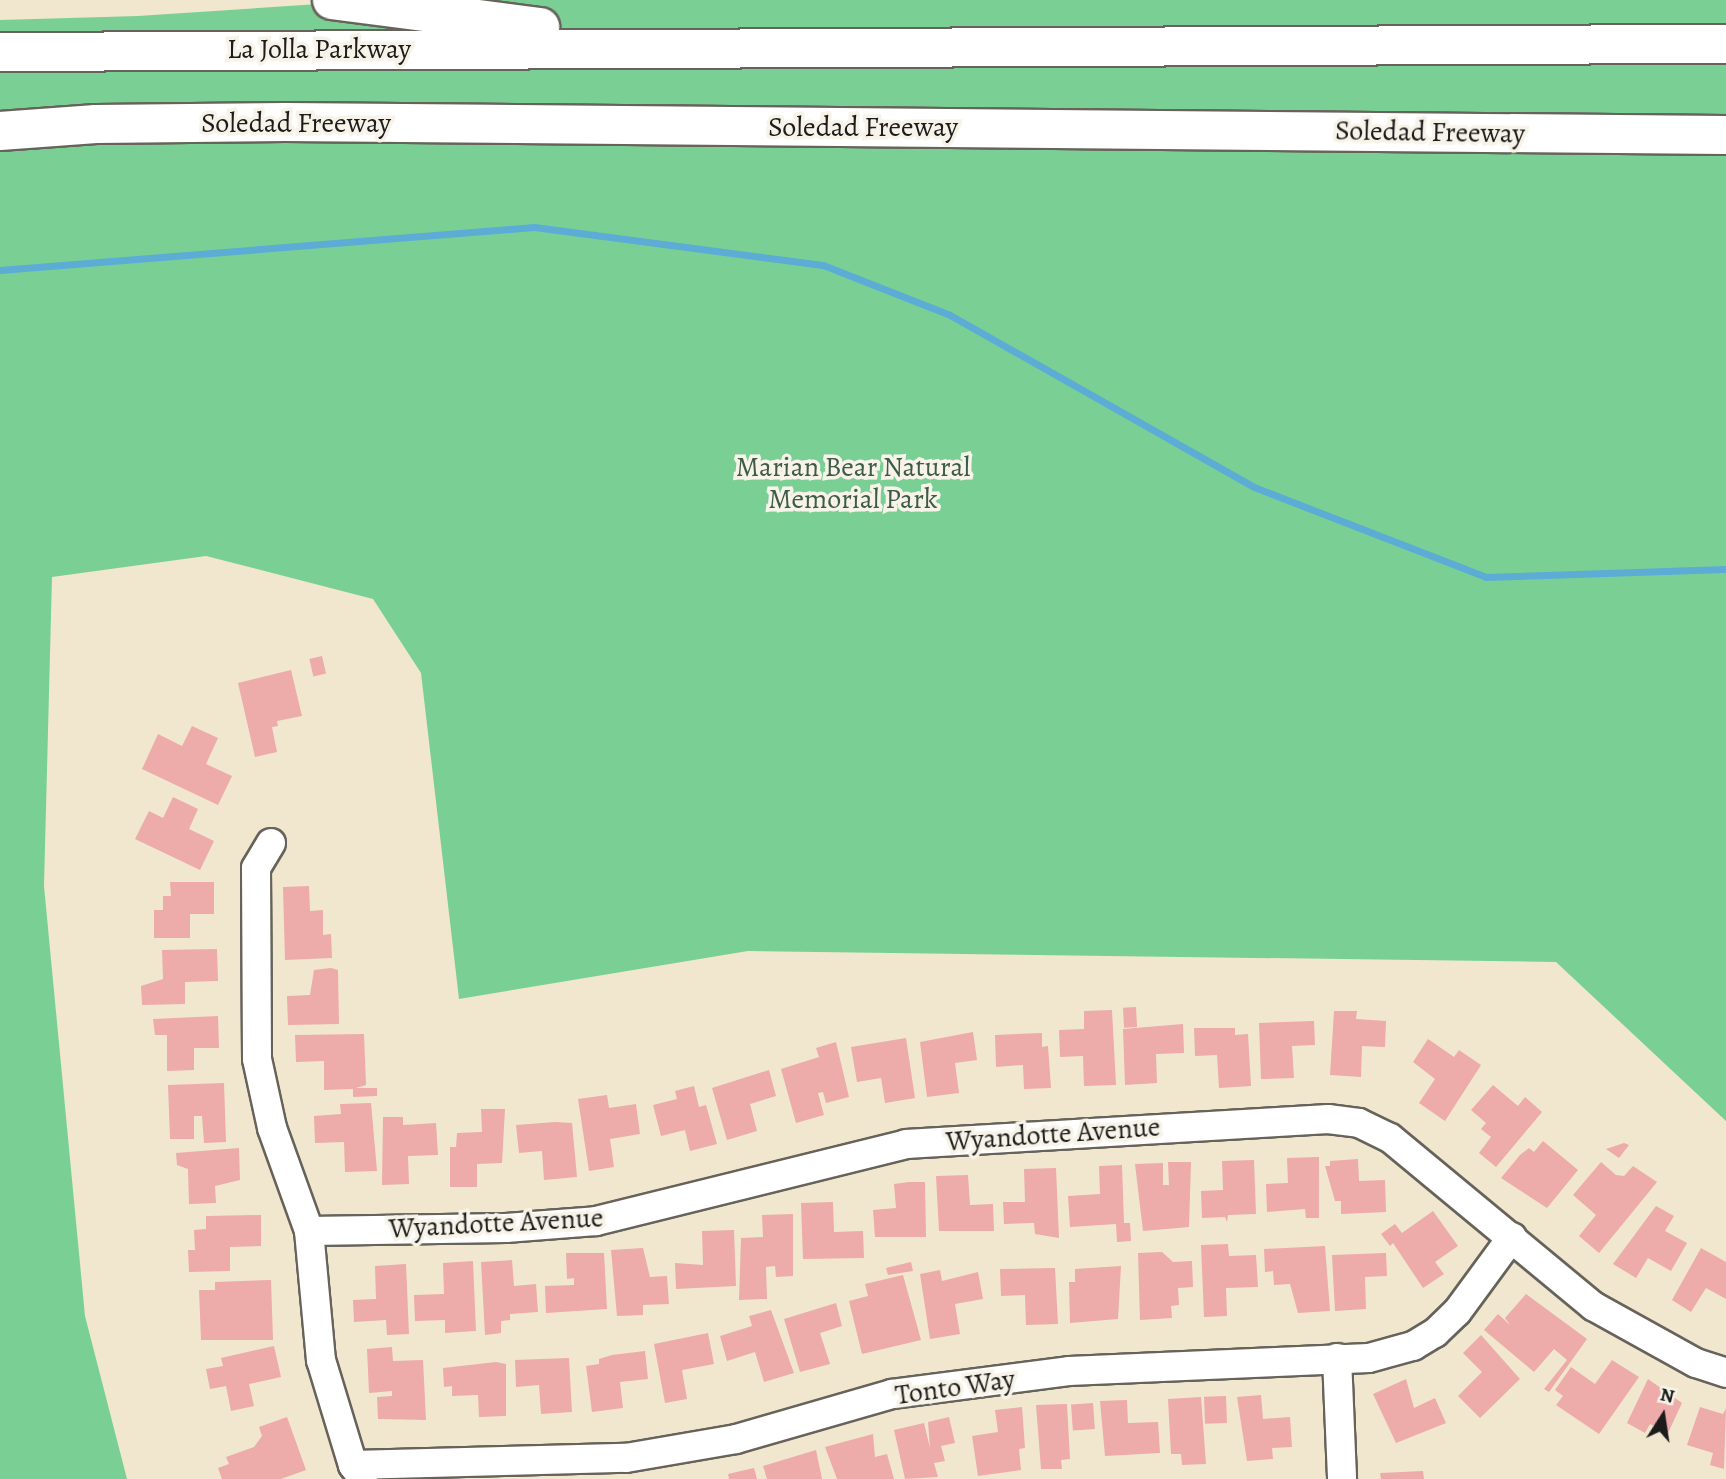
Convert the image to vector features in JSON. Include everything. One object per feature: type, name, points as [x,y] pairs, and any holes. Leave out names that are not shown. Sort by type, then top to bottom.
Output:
[{"type":"highway","points":[[331,0],[530,25],[639,47],[1726,44]]},
{"type":"highway","name":"La Jolla Parkway","points":[[0,52],[639,47]]},
{"type":"highway","name":"Soledad Freeway","points":[[0,131],[96,124],[285,122],[1726,135]]},
{"type":"street","points":[[271,844],[256,868],[257,1059],[272,1128],[309,1231],[321,1360],[358,1472]]},
{"type":"street","name":"Wyandotte Avenue","points":[[309,1231],[506,1228],[596,1220],[906,1144],[1328,1119],[1359,1123],[1390,1138],[1593,1306],[1696,1363],[1726,1373]]},
{"type":"street","name":"Tonto Way","points":[[358,1472],[626,1458],[736,1439],[892,1394],[1069,1371],[1336,1358],[1368,1359],[1413,1346],[1435,1333],[1457,1312],[1512,1237]]},
{"type":"street","points":[[1336,1358],[1342,1479]]},
{"type":"green space","name":"Marian Bear Natural Memorial Park","points":[[380,0],[1726,0],[1726,1121],[1556,962],[748,951],[459,999],[421,673],[373,599],[206,556],[52,577],[44,886],[85,1316],[127,1479],[0,1479],[0,20],[138,16]]},
{"type":"building","points":[[322,656],[326,674],[313,676],[309,659]]},
{"type":"building","points":[[291,670],[302,716],[277,721],[278,726],[272,727],[277,752],[255,757],[238,683]]},
{"type":"building","points":[[192,726],[218,738],[206,764],[232,776],[218,805],[142,769],[158,734],[182,746]]},
{"type":"building","points":[[173,797],[198,809],[189,829],[214,841],[200,870],[135,839],[149,811],[163,818]]},
{"type":"building","points":[[170,882],[214,882],[214,914],[190,914],[190,938],[154,938],[154,910],[163,910],[163,896],[171,896]]},
{"type":"building","points":[[309,886],[310,911],[323,910],[323,935],[331,934],[332,958],[285,960],[283,887]]},
{"type":"building","points":[[217,949],[218,981],[185,982],[185,1004],[142,1005],[141,986],[163,979],[162,950]]},
{"type":"building","points":[[314,970],[338,970],[339,1024],[288,1025],[287,996],[310,995]]},
{"type":"building","points":[[1136,1007],[1137,1027],[1124,1028],[1123,1008]]},
{"type":"building","points":[[1112,1010],[1116,1085],[1084,1086],[1083,1056],[1060,1057],[1059,1030],[1084,1029],[1084,1011]]},
{"type":"building","points":[[1334,1011],[1357,1011],[1356,1019],[1386,1021],[1385,1047],[1362,1046],[1361,1077],[1330,1075]]},
{"type":"building","points":[[218,1016],[219,1048],[194,1048],[194,1070],[167,1071],[167,1035],[155,1035],[153,1019]]},
{"type":"building","points":[[1314,1021],[1315,1045],[1292,1046],[1294,1078],[1261,1079],[1259,1023]]},
{"type":"building","points":[[1183,1024],[1184,1053],[1156,1054],[1157,1083],[1125,1085],[1123,1029]]},
{"type":"building","points":[[1194,1028],[1235,1028],[1235,1035],[1248,1034],[1251,1086],[1219,1088],[1217,1055],[1195,1056]]},
{"type":"building","points":[[973,1032],[977,1060],[955,1063],[959,1093],[927,1097],[920,1042]]},
{"type":"building","points":[[1042,1033],[1042,1047],[1048,1046],[1051,1088],[1024,1089],[1023,1065],[996,1067],[995,1035]]},
{"type":"building","points":[[364,1034],[366,1085],[356,1088],[377,1088],[377,1096],[353,1097],[353,1089],[324,1090],[324,1061],[296,1062],[295,1035]]},
{"type":"building","points":[[906,1038],[915,1098],[885,1103],[881,1078],[857,1082],[851,1047]]},
{"type":"building","points":[[1428,1039],[1454,1057],[1459,1050],[1481,1065],[1445,1121],[1419,1103],[1435,1079],[1413,1062]]},
{"type":"building","points":[[836,1042],[849,1097],[826,1103],[823,1092],[818,1093],[824,1115],[796,1123],[781,1069],[819,1057],[816,1048]]},
{"type":"building","points":[[769,1070],[776,1096],[750,1104],[757,1131],[727,1140],[712,1088]]},
{"type":"building","points":[[224,1083],[226,1142],[204,1143],[202,1116],[194,1116],[194,1139],[170,1139],[168,1085]]},
{"type":"building","points":[[1493,1085],[1518,1106],[1525,1097],[1542,1112],[1496,1167],[1479,1153],[1491,1137],[1481,1129],[1486,1123],[1471,1110]]},
{"type":"building","points":[[694,1086],[699,1107],[706,1105],[717,1144],[690,1151],[685,1130],[661,1136],[653,1105],[677,1099],[675,1091]]},
{"type":"building","points":[[607,1095],[609,1108],[636,1104],[640,1134],[610,1139],[614,1167],[589,1171],[578,1099]]},
{"type":"building","points":[[371,1103],[377,1171],[345,1172],[344,1142],[315,1143],[314,1116],[341,1114],[340,1104]]},
{"type":"building","points":[[481,1109],[505,1109],[502,1163],[477,1164],[477,1187],[450,1187],[450,1147],[456,1147],[457,1133],[482,1132]]},
{"type":"building","points":[[383,1117],[403,1117],[403,1125],[436,1123],[438,1155],[408,1156],[409,1184],[382,1185]]},
{"type":"building","points":[[572,1123],[577,1177],[544,1180],[542,1151],[519,1153],[516,1125]]},
{"type":"building","points":[[1543,1141],[1578,1170],[1547,1208],[1501,1178],[1520,1155],[1529,1148],[1534,1152]]},
{"type":"building","points":[[1624,1143],[1629,1145],[1619,1158],[1606,1149]]},
{"type":"building","points":[[239,1148],[240,1180],[215,1186],[216,1203],[189,1204],[188,1169],[177,1165],[176,1153]]},
{"type":"building","points":[[1319,1157],[1319,1218],[1306,1218],[1305,1209],[1267,1212],[1266,1184],[1288,1183],[1287,1158]]},
{"type":"building","points":[[1358,1159],[1359,1181],[1385,1180],[1386,1212],[1341,1214],[1341,1201],[1335,1201],[1325,1166],[1330,1166],[1330,1161]]},
{"type":"building","points":[[1254,1160],[1256,1214],[1228,1215],[1227,1222],[1225,1217],[1202,1218],[1201,1191],[1223,1190],[1222,1161]]},
{"type":"building","points":[[1168,1162],[1191,1162],[1189,1227],[1143,1231],[1135,1164],[1163,1163],[1163,1185],[1169,1185]]},
{"type":"building","points":[[1601,1162],[1616,1175],[1624,1176],[1633,1166],[1657,1182],[1599,1253],[1579,1236],[1596,1215],[1573,1195]]},
{"type":"building","points":[[1122,1165],[1124,1223],[1130,1223],[1131,1241],[1117,1242],[1116,1224],[1070,1227],[1068,1196],[1100,1194],[1099,1166]]},
{"type":"building","points":[[1056,1168],[1059,1238],[1035,1234],[1034,1223],[1004,1224],[1003,1202],[1025,1202],[1024,1169]]},
{"type":"building","points":[[968,1175],[970,1205],[993,1204],[994,1231],[939,1231],[936,1176]]},
{"type":"building","points":[[925,1182],[926,1237],[875,1237],[873,1210],[896,1208],[894,1184]]},
{"type":"building","points":[[833,1202],[834,1232],[863,1231],[864,1258],[803,1259],[801,1203]]},
{"type":"building","points":[[1656,1206],[1674,1216],[1665,1231],[1687,1243],[1671,1271],[1648,1258],[1636,1278],[1613,1264]]},
{"type":"building","points":[[1433,1211],[1458,1246],[1435,1262],[1444,1274],[1423,1288],[1393,1243],[1390,1246],[1381,1234],[1395,1224],[1402,1233]]},
{"type":"building","points":[[793,1214],[793,1276],[776,1277],[775,1266],[766,1267],[767,1299],[739,1300],[741,1238],[763,1237],[762,1215]]},
{"type":"building","points":[[261,1215],[261,1246],[230,1247],[230,1271],[189,1272],[188,1250],[195,1250],[194,1230],[206,1229],[206,1216]]},
{"type":"building","points":[[734,1230],[736,1286],[676,1289],[675,1263],[703,1265],[702,1231]]},
{"type":"building","points":[[1228,1244],[1229,1256],[1256,1255],[1258,1287],[1226,1288],[1227,1316],[1204,1317],[1201,1245]]},
{"type":"building","points":[[1325,1246],[1330,1311],[1298,1313],[1290,1284],[1274,1285],[1273,1271],[1265,1272],[1264,1249]]},
{"type":"building","points":[[643,1248],[650,1277],[667,1276],[669,1304],[643,1305],[643,1315],[617,1316],[611,1250]]},
{"type":"building","points":[[1701,1248],[1726,1262],[1726,1299],[1706,1288],[1691,1312],[1672,1300]]},
{"type":"building","points":[[1162,1252],[1173,1262],[1192,1261],[1193,1287],[1178,1288],[1179,1305],[1171,1306],[1172,1318],[1140,1320],[1138,1253]]},
{"type":"building","points":[[566,1253],[604,1253],[607,1309],[546,1313],[545,1286],[574,1285],[574,1278],[567,1279]]},
{"type":"building","points":[[1386,1253],[1387,1276],[1365,1277],[1366,1309],[1335,1311],[1332,1255]]},
{"type":"building","points":[[512,1260],[514,1286],[536,1284],[538,1312],[510,1314],[510,1320],[501,1321],[501,1333],[485,1335],[481,1262]]},
{"type":"building","points":[[473,1261],[476,1331],[445,1333],[445,1320],[415,1321],[414,1295],[444,1294],[443,1263]]},
{"type":"building","points":[[911,1262],[913,1271],[888,1275],[886,1268]]},
{"type":"building","points":[[406,1264],[409,1334],[387,1335],[386,1320],[354,1322],[353,1300],[376,1299],[375,1266]]},
{"type":"building","points":[[1121,1266],[1118,1319],[1070,1323],[1069,1282],[1075,1282],[1075,1269]]},
{"type":"building","points":[[1055,1268],[1058,1324],[1026,1325],[1025,1295],[1001,1296],[1000,1269]]},
{"type":"building","points":[[940,1270],[942,1281],[978,1272],[983,1299],[955,1304],[960,1334],[930,1339],[920,1274]]},
{"type":"building","points":[[903,1275],[921,1340],[862,1354],[849,1301],[868,1296],[865,1284]]},
{"type":"building","points":[[271,1280],[273,1340],[201,1340],[199,1290],[215,1290],[215,1282]]},
{"type":"building","points":[[1526,1294],[1587,1339],[1549,1392],[1544,1389],[1567,1360],[1554,1349],[1534,1372],[1484,1330],[1498,1314],[1510,1325],[1505,1318]]},
{"type":"building","points":[[836,1303],[842,1326],[820,1333],[830,1364],[800,1372],[784,1319]]},
{"type":"building","points":[[771,1310],[794,1373],[764,1382],[755,1352],[727,1361],[720,1336],[752,1326],[749,1316]]},
{"type":"building","points":[[708,1333],[714,1364],[682,1370],[687,1399],[665,1403],[654,1344]]},
{"type":"building","points":[[1481,1335],[1520,1379],[1480,1418],[1458,1396],[1482,1372],[1463,1353]]},
{"type":"building","points":[[274,1346],[281,1377],[249,1384],[254,1406],[231,1411],[226,1386],[210,1389],[206,1369],[223,1366],[221,1358]]},
{"type":"building","points":[[392,1347],[393,1361],[423,1360],[426,1420],[378,1419],[377,1397],[392,1396],[392,1391],[369,1393],[367,1349]]},
{"type":"building","points":[[645,1351],[648,1379],[620,1382],[623,1408],[592,1412],[586,1366],[599,1364],[599,1359],[612,1355]]},
{"type":"building","points":[[569,1358],[572,1412],[541,1414],[539,1385],[516,1387],[515,1360]]},
{"type":"building","points":[[1612,1360],[1639,1377],[1599,1434],[1556,1405],[1563,1396],[1555,1390],[1571,1367],[1595,1384]]},
{"type":"building","points":[[496,1362],[506,1364],[506,1416],[479,1417],[478,1395],[452,1396],[452,1386],[444,1387],[443,1368]]},
{"type":"building","points":[[1406,1379],[1414,1408],[1435,1398],[1446,1423],[1396,1443],[1373,1394]]},
{"type":"building","points":[[1648,1379],[1682,1403],[1668,1433],[1650,1424],[1645,1433],[1627,1423]]},
{"type":"building","points":[[1261,1395],[1263,1419],[1290,1417],[1292,1447],[1272,1448],[1273,1459],[1247,1461],[1237,1397]]},
{"type":"building","points":[[1226,1396],[1227,1423],[1205,1424],[1204,1397]]},
{"type":"building","points":[[1201,1397],[1206,1464],[1182,1465],[1181,1454],[1171,1454],[1168,1399]]},
{"type":"building","points":[[1127,1400],[1128,1423],[1158,1422],[1160,1453],[1105,1456],[1100,1401]]},
{"type":"building","points":[[1093,1403],[1095,1429],[1073,1430],[1071,1405]]},
{"type":"building","points":[[1067,1404],[1070,1459],[1061,1460],[1062,1469],[1041,1469],[1036,1405]]},
{"type":"building","points":[[1022,1407],[1025,1448],[1019,1449],[1021,1470],[978,1476],[972,1436],[998,1432],[995,1410]]},
{"type":"building","points":[[1700,1407],[1723,1414],[1726,1408],[1724,1469],[1710,1465],[1713,1453],[1687,1445]]},
{"type":"building","points":[[287,1417],[306,1470],[281,1479],[222,1479],[218,1468],[229,1464],[226,1457],[254,1447],[262,1436],[259,1427]]},
{"type":"building","points":[[949,1417],[955,1443],[941,1446],[945,1461],[934,1463],[938,1477],[905,1479],[894,1430],[924,1423],[930,1448],[928,1422]]},
{"type":"building","points":[[873,1434],[875,1457],[887,1454],[894,1479],[837,1479],[825,1447]]},
{"type":"building","points":[[816,1450],[822,1479],[767,1479],[763,1466]]},
{"type":"building","points":[[754,1468],[757,1479],[729,1479],[728,1474]]},
{"type":"building","points":[[1423,1471],[1424,1479],[1381,1479],[1380,1473]]},
{"type":"waterway","points":[[0,270],[534,227],[823,265],[950,315],[1254,487],[1486,577],[1726,569]]}]
